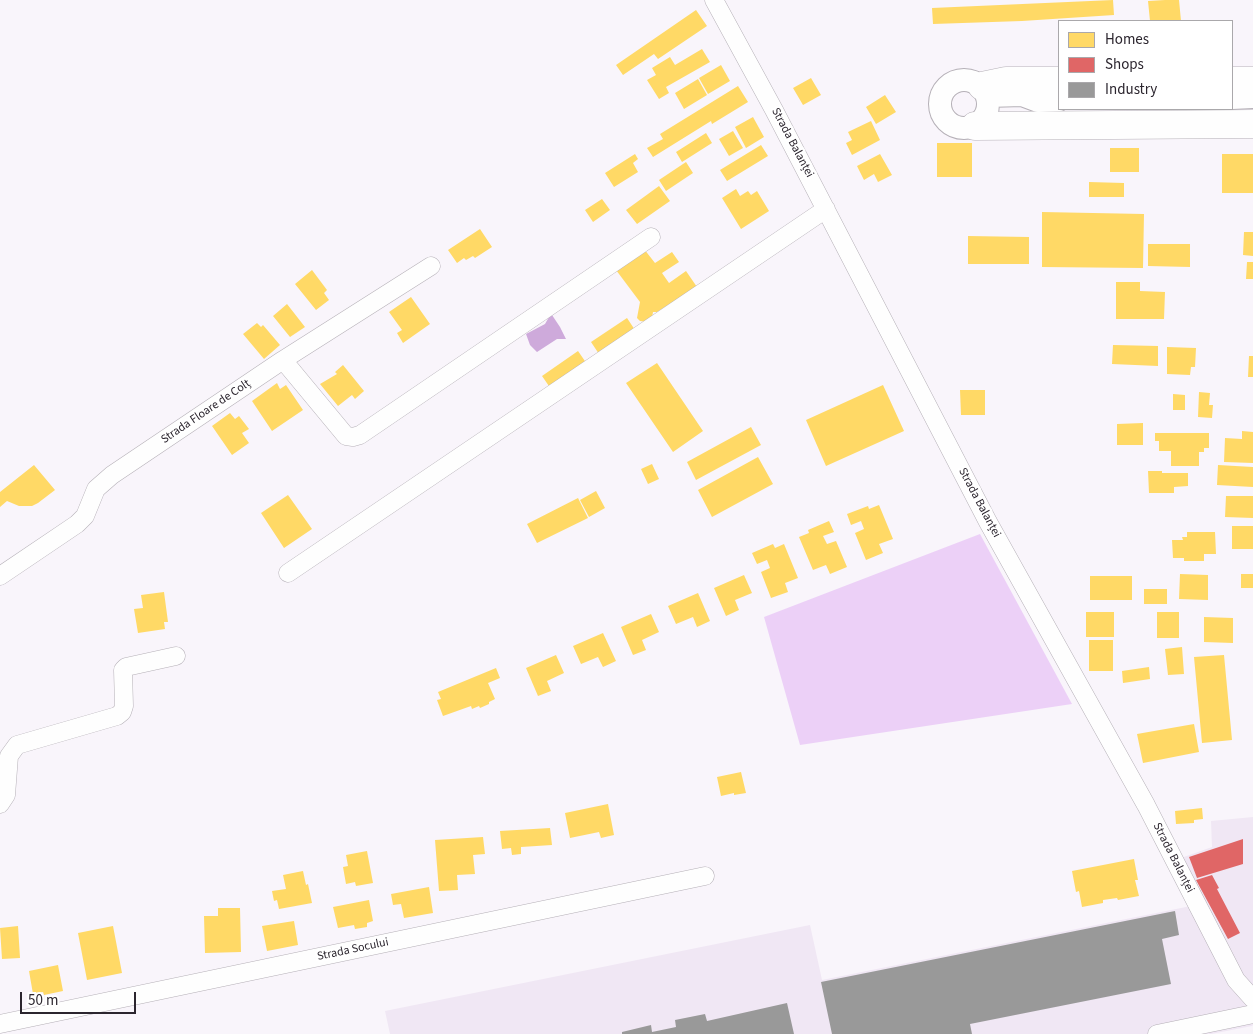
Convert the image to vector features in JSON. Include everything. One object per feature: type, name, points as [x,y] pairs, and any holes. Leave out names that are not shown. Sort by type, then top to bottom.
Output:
[{"type":"highway","points":[[982,106],[1006,81],[1058,81]]},
{"type":"highway","points":[[982,106],[1058,103]]},
{"type":"street","name":"Strada Balanței","points":[[714,0],[826,209],[988,522],[1146,805],[1236,980],[1253,999]]},
{"type":"street","points":[[982,106],[1022,95],[1049,101]]},
{"type":"street","points":[[288,573],[826,209]]},
{"type":"street","points":[[283,360],[346,436],[360,435],[651,237]]},
{"type":"street","name":"Strada Floare de Colț","points":[[0,576],[77,524],[85,516],[96,489],[112,475],[283,360],[431,266]]},
{"type":"street","points":[[0,804],[6,795],[9,756],[17,745],[118,716],[124,706],[123,670],[176,656]]},
{"type":"street","name":"Strada Socului","points":[[0,1024],[706,876]]},
{"type":"street","points":[[1157,1034],[1253,1014]]},
{"type":"shaded area","points":[[552,315],[566,339],[557,339],[537,352],[530,345],[526,334],[545,324]]},
{"type":"shaded area","points":[[980,534],[1072,704],[800,745],[764,617]]},
{"type":"shaded area","points":[[1253,817],[1252,1026],[1211,1034],[390,1034],[385,1011],[810,925],[822,980],[1206,903],[1181,858],[1212,847],[1211,821]]},
{"type":"building: Homes","points":[[1113,0],[1114,15],[933,24],[932,8]]},
{"type":"building: Homes","points":[[1179,0],[1181,20],[1150,20],[1148,1]]},
{"type":"building: Homes","points":[[696,10],[707,26],[658,59],[654,54],[623,75],[616,65]]},
{"type":"building: Homes","points":[[702,49],[710,62],[666,87],[669,93],[659,99],[647,80],[656,75],[652,68],[670,57],[675,65]]},
{"type":"building: Homes","points":[[721,65],[730,81],[708,94],[699,78]]},
{"type":"building: Homes","points":[[811,78],[821,95],[803,105],[793,88]]},
{"type":"building: Homes","points":[[698,79],[707,95],[684,109],[675,93]]},
{"type":"building: Homes","points":[[738,86],[748,102],[712,124],[711,121],[653,157],[647,148],[663,139],[660,134]]},
{"type":"building: Homes","points":[[885,95],[896,112],[876,124],[866,107]]},
{"type":"building: Homes","points":[[753,117],[764,137],[746,148],[735,127]]},
{"type":"building: Homes","points":[[871,121],[880,140],[852,155],[846,143],[852,140],[848,132]]},
{"type":"building: Homes","points":[[733,131],[743,148],[729,156],[719,139]]},
{"type":"building: Homes","points":[[706,133],[712,143],[682,162],[676,152]]},
{"type":"building: Homes","points":[[937,143],[972,143],[972,177],[937,177]]},
{"type":"building: Homes","points":[[761,145],[768,156],[727,181],[720,170]]},
{"type":"building: Homes","points":[[1110,148],[1139,148],[1139,172],[1110,172]]},
{"type":"building: Homes","points":[[635,154],[638,159],[633,163],[638,172],[614,187],[605,173]]},
{"type":"building: Homes","points":[[880,154],[892,175],[878,182],[874,174],[864,180],[857,166]]},
{"type":"building: Homes","points":[[1222,154],[1253,154],[1253,193],[1222,193]]},
{"type":"building: Homes","points":[[686,162],[693,173],[666,191],[659,180]]},
{"type":"building: Homes","points":[[1089,182],[1124,183],[1124,197],[1089,197]]},
{"type":"building: Homes","points":[[659,186],[670,201],[637,224],[626,210]]},
{"type":"building: Homes","points":[[736,189],[740,196],[748,191],[751,195],[757,191],[769,211],[741,229],[722,198]]},
{"type":"building: Homes","points":[[602,199],[610,210],[593,222],[585,210]]},
{"type":"building: Homes","points":[[1042,212],[1144,214],[1143,268],[1042,267]]},
{"type":"building: Homes","points":[[480,229],[492,247],[475,258],[473,256],[466,260],[464,258],[457,263],[448,250]]},
{"type":"building: Homes","points":[[1244,232],[1253,232],[1253,256],[1243,255]]},
{"type":"building: Homes","points":[[968,236],[1029,237],[1029,264],[968,264]]},
{"type":"building: Homes","points":[[1148,244],[1190,244],[1190,267],[1148,266]]},
{"type":"building: Homes","points":[[644,249],[655,263],[672,252],[679,262],[662,273],[669,283],[686,271],[697,287],[657,312],[653,312],[652,318],[647,322],[640,321],[637,318],[640,302],[616,270]]},
{"type":"building: Homes","points":[[1247,262],[1253,262],[1253,279],[1246,279]]},
{"type":"building: Homes","points":[[312,270],[327,290],[324,293],[329,300],[316,310],[295,284]]},
{"type":"building: Homes","points":[[1116,282],[1140,282],[1140,291],[1165,292],[1164,319],[1116,319]]},
{"type":"building: Homes","points":[[411,297],[430,324],[403,343],[397,333],[402,330],[389,312]]},
{"type":"building: Homes","points":[[287,304],[305,327],[290,337],[273,316]]},
{"type":"building: Homes","points":[[627,318],[635,330],[599,354],[591,342]]},
{"type":"building: Homes","points":[[257,323],[261,327],[263,325],[280,345],[264,359],[243,334]]},
{"type":"building: Homes","points":[[1113,345],[1158,346],[1158,366],[1112,364]]},
{"type":"building: Homes","points":[[1167,347],[1196,348],[1195,367],[1191,367],[1190,375],[1167,374]]},
{"type":"building: Homes","points":[[578,351],[587,364],[551,389],[542,376]]},
{"type":"building: Homes","points":[[1249,356],[1253,356],[1253,377],[1248,377]]},
{"type":"building: Homes","points":[[657,363],[703,431],[673,452],[626,383]]},
{"type":"building: Homes","points":[[343,365],[364,391],[355,399],[352,395],[338,406],[320,384],[337,374],[335,372]]},
{"type":"building: Homes","points":[[277,383],[280,389],[286,385],[303,410],[272,431],[252,401]]},
{"type":"building: Homes","points":[[883,385],[904,431],[826,466],[806,420]]},
{"type":"building: Homes","points":[[960,390],[985,390],[985,415],[961,415]]},
{"type":"building: Homes","points":[[1199,392],[1210,393],[1209,405],[1213,405],[1212,418],[1198,417]]},
{"type":"building: Homes","points":[[1173,394],[1185,395],[1185,410],[1173,410]]},
{"type":"building: Homes","points":[[230,413],[235,419],[239,416],[249,429],[242,433],[249,443],[232,455],[212,426]]},
{"type":"building: Homes","points":[[1143,423],[1143,445],[1117,445],[1117,424]]},
{"type":"building: Homes","points":[[751,427],[761,445],[696,480],[687,462]]},
{"type":"building: Homes","points":[[1242,431],[1253,432],[1253,463],[1224,462],[1225,438],[1242,439]]},
{"type":"building: Homes","points":[[1155,433],[1209,433],[1209,448],[1204,448],[1204,452],[1199,452],[1199,466],[1171,466],[1171,451],[1159,451],[1159,441],[1155,441]]},
{"type":"building: Homes","points":[[758,457],[773,484],[712,517],[698,490]]},
{"type":"building: Homes","points":[[652,464],[659,479],[648,484],[641,469]]},
{"type":"building: Homes","points":[[34,465],[55,490],[32,506],[19,506],[7,501],[0,507],[0,492]]},
{"type":"building: Homes","points":[[1218,465],[1253,467],[1253,487],[1217,485]]},
{"type":"building: Homes","points":[[1148,471],[1188,473],[1188,486],[1174,487],[1174,493],[1149,493]]},
{"type":"building: Homes","points":[[596,491],[605,508],[589,517],[580,500]]},
{"type":"building: Homes","points":[[288,495],[312,529],[284,548],[261,513]]},
{"type":"building: Homes","points":[[1226,496],[1253,496],[1253,518],[1225,517]]},
{"type":"building: Homes","points":[[578,498],[588,518],[537,543],[527,524]]},
{"type":"building: Homes","points":[[879,505],[893,539],[879,544],[883,553],[866,560],[855,533],[864,529],[861,521],[851,525],[847,514],[868,506],[869,509]]},
{"type":"building: Homes","points":[[829,521],[834,532],[823,536],[827,544],[836,541],[847,567],[830,574],[826,565],[813,570],[799,537],[809,533],[808,530]]},
{"type":"building: Homes","points":[[1232,526],[1253,526],[1253,549],[1232,549]]},
{"type":"building: Homes","points":[[1187,532],[1215,532],[1216,554],[1204,554],[1204,561],[1184,561],[1184,558],[1173,558],[1172,540],[1183,540],[1182,537],[1187,537]]},
{"type":"building: Homes","points":[[773,544],[775,548],[784,544],[798,578],[785,583],[788,592],[771,598],[761,572],[770,568],[767,560],[757,564],[752,553]]},
{"type":"building: Homes","points":[[1180,574],[1208,575],[1208,600],[1179,599]]},
{"type":"building: Homes","points":[[1241,574],[1253,574],[1253,588],[1241,588]]},
{"type":"building: Homes","points":[[744,575],[752,593],[735,600],[739,610],[726,616],[714,588]]},
{"type":"building: Homes","points":[[1090,576],[1132,576],[1132,600],[1090,600]]},
{"type":"building: Homes","points":[[1144,589],[1167,589],[1167,604],[1144,604]]},
{"type":"building: Homes","points":[[164,592],[168,622],[164,622],[165,629],[138,633],[134,609],[143,608],[141,595]]},
{"type":"building: Homes","points":[[698,593],[710,621],[697,627],[693,617],[676,624],[668,606]]},
{"type":"building: Homes","points":[[1086,612],[1114,612],[1114,637],[1086,637]]},
{"type":"building: Homes","points":[[1157,612],[1179,612],[1179,638],[1157,638]]},
{"type":"building: Homes","points":[[651,614],[659,632],[642,640],[646,650],[633,655],[621,627]]},
{"type":"building: Homes","points":[[1204,617],[1233,618],[1233,643],[1204,642]]},
{"type":"building: Homes","points":[[603,633],[616,661],[603,667],[598,657],[581,664],[573,646]]},
{"type":"building: Homes","points":[[1089,640],[1113,640],[1113,671],[1089,671]]},
{"type":"building: Homes","points":[[1182,647],[1184,674],[1168,675],[1165,649]]},
{"type":"building: Homes","points":[[556,655],[564,673],[547,681],[551,691],[538,696],[526,668]]},
{"type":"building: Homes","points":[[1224,655],[1232,740],[1202,743],[1194,657]]},
{"type":"building: Homes","points":[[1149,667],[1150,679],[1123,683],[1122,671]]},
{"type":"building: Homes","points":[[496,668],[500,678],[488,683],[495,699],[480,708],[479,706],[472,709],[471,706],[443,716],[437,700],[441,699],[438,692]]},
{"type":"building: Homes","points":[[1194,724],[1199,752],[1143,763],[1137,734]]},
{"type":"building: Homes","points":[[741,772],[746,793],[721,796],[717,777]]},
{"type":"building: Homes","points":[[608,804],[614,835],[601,838],[599,832],[570,838],[565,813]]},
{"type":"building: Homes","points":[[1202,808],[1203,819],[1194,820],[1194,823],[1176,824],[1175,811]]},
{"type":"building: Homes","points":[[550,828],[552,845],[521,847],[521,854],[512,855],[511,848],[502,849],[500,831]]},
{"type":"building: Homes","points":[[483,837],[485,854],[473,855],[475,874],[457,875],[458,890],[439,891],[435,840]]},
{"type":"building: Homes","points":[[367,851],[373,883],[356,886],[355,882],[346,884],[343,867],[348,866],[346,855]]},
{"type":"building: Homes","points":[[1134,859],[1138,880],[1135,880],[1139,896],[1118,900],[1117,898],[1103,900],[1103,903],[1082,907],[1079,891],[1076,892],[1072,871]]},
{"type":"building: Homes","points":[[303,871],[312,903],[279,909],[277,900],[274,901],[272,891],[286,889],[283,875]]},
{"type":"building: Homes","points":[[429,887],[433,913],[404,918],[401,904],[393,905],[391,894]]},
{"type":"building: Homes","points":[[369,900],[373,921],[367,923],[367,927],[355,929],[354,925],[338,928],[333,907]]},
{"type":"building: Homes","points":[[218,908],[240,908],[241,952],[205,953],[204,916],[218,916]]},
{"type":"building: Homes","points":[[294,921],[298,945],[267,951],[262,926]]},
{"type":"building: Homes","points":[[18,926],[20,958],[2,959],[0,928]]},
{"type":"building: Homes","points":[[113,926],[122,973],[87,980],[78,933]]},
{"type":"building: Homes","points":[[58,965],[63,991],[44,995],[43,992],[33,994],[29,971]]},
{"type":"building: Shops","points":[[1243,839],[1243,864],[1197,878],[1189,857]]},
{"type":"building: Shops","points":[[1212,875],[1219,888],[1217,889],[1240,933],[1228,939],[1196,880]]},
{"type":"building: Industry","points":[[1175,911],[1179,935],[1162,939],[1171,984],[970,1024],[972,1034],[832,1034],[821,982]]},
{"type":"building: Industry","points":[[787,1003],[794,1034],[622,1034],[622,1032],[651,1025],[652,1032],[676,1027],[675,1020],[705,1014],[707,1021]]}]
